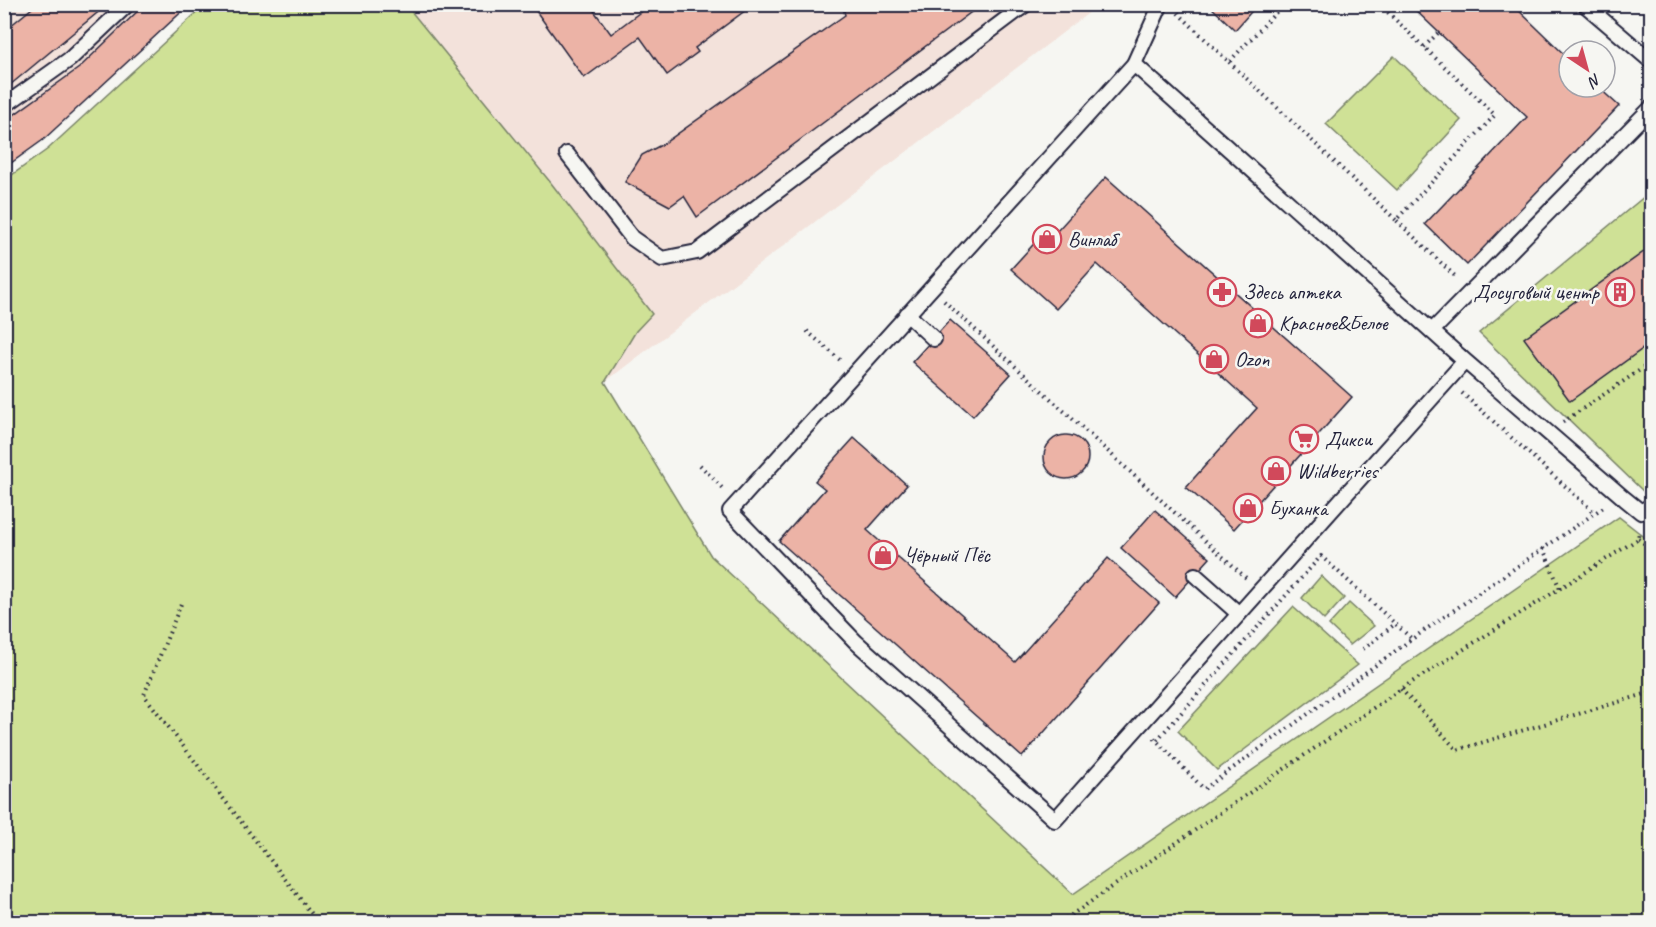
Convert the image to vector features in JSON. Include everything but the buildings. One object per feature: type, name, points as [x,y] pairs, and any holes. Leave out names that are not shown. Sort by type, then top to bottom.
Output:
[{"type":"lane","points":[[4,106],[70,59],[128,4]]},
{"type":"lane","points":[[567,154],[632,238],[662,259],[697,252],[1026,4]]},
{"type":"lane","points":[[1161,4],[1134,64],[730,511],[856,642],[1055,820],[1465,361]]},
{"type":"lane","points":[[1584,4],[1652,62]]},
{"type":"lane","points":[[1134,64],[1465,361],[1620,495],[1646,508]]},
{"type":"lane","points":[[1432,331],[1652,107]]},
{"type":"lane","points":[[907,314],[934,339]]},
{"type":"lane","points":[[1195,575],[1239,614]]},
{"type":"path","points":[[1229,62],[1284,4]]},
{"type":"path","points":[[1379,4],[1495,115],[1396,220]]},
{"type":"path","points":[[1178,13],[1471,291]]},
{"type":"path","points":[[1424,47],[1438,33]]},
{"type":"path","points":[[929,289],[1260,590]]},
{"type":"path","points":[[807,331],[854,372]]},
{"type":"path","points":[[1560,424],[1652,362]]},
{"type":"path","points":[[1448,380],[1595,513]]},
{"type":"path","points":[[700,465],[737,503]]},
{"type":"path","points":[[1141,724],[1204,789],[1412,639],[1620,495]]},
{"type":"path","points":[[1061,922],[1401,689],[1638,539],[1646,508]]},
{"type":"path","points":[[1638,539],[1652,549]]},
{"type":"path","points":[[1544,548],[1560,589]]},
{"type":"path","points":[[1156,740],[1321,556],[1412,639]]},
{"type":"path","points":[[181,604],[144,695],[318,922]]},
{"type":"path","points":[[1363,649],[1395,624]]},
{"type":"path","points":[[1401,689],[1457,750],[1652,692]]},
{"type":"shaded area","points":[[5,5],[190,5],[43,140],[5,168]]},
{"type":"shaded area","points":[[326,5],[1099,5],[605,382]]},
{"type":"green space","points":[[205,5],[406,5],[551,183],[652,314],[636,331],[605,382],[711,556],[1073,894],[1619,517],[1651,542],[1651,922],[5,922],[5,180],[48,149]]},
{"type":"green space","points":[[1394,56],[1461,120],[1397,190],[1326,124]]},
{"type":"green space","points":[[1651,191],[1651,488],[1645,493],[1479,333]]},
{"type":"green space","points":[[1321,576],[1344,598],[1324,620],[1302,598]]},
{"type":"green space","points":[[1349,603],[1374,626],[1350,645],[1329,625]]},
{"type":"green space","points":[[1293,607],[1358,665],[1217,770],[1178,731]]},
{"type":"place","name":"Винлаб","points":[[1047,239]]},
{"type":"place","name":"Здесь аптека","points":[[1222,292]]},
{"type":"place","name":"Досуговый центр","points":[[1620,292]]},
{"type":"place","name":"Красное&Белое","points":[[1258,323]]},
{"type":"place","name":"Ozon","points":[[1214,359]]},
{"type":"place","name":"Дикси","points":[[1304,439]]},
{"type":"place","name":"Wildberries","points":[[1276,471]]},
{"type":"place","name":"Буханка","points":[[1248,508]]},
{"type":"place","name":"Чёрный Пёс","points":[[883,555]]}]
